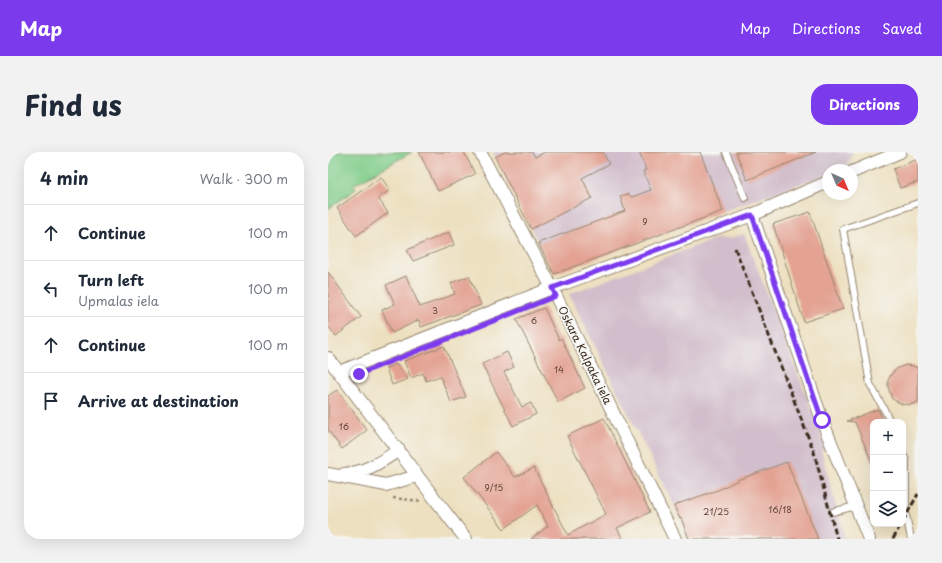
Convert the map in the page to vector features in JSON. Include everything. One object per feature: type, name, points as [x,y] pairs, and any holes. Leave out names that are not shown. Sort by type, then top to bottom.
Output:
[{"type":"street","name":"Oskara Kalpaka iela","points":[[480,152],[552,288],[675,539]]},
{"type":"street","points":[[858,170],[900,152]]},
{"type":"street","points":[[339,372],[552,288],[752,215],[822,185]]},
{"type":"street","points":[[752,215],[822,420],[869,539]]},
{"type":"street","points":[[328,358],[466,539]]},
{"type":"street","points":[[332,474],[355,474],[374,466],[399,450]]},
{"type":"street","points":[[332,474],[386,485],[417,476]]},
{"type":"lane","points":[[726,152],[745,198]]},
{"type":"lane","points":[[889,419],[870,384],[843,229],[918,204]]},
{"type":"lane","points":[[904,455],[906,461],[906,515],[911,539]]},
{"type":"lane","points":[[832,512],[856,506]]},
{"type":"path","points":[[386,497],[425,502]]},
{"type":"shaded area","points":[[493,152],[853,152],[848,164],[822,164],[822,176],[554,274]]},
{"type":"shaded area","points":[[744,234],[827,449],[821,450],[845,539],[691,539],[569,294],[718,238],[728,239]]},
{"type":"green space","points":[[328,152],[412,152],[353,185],[356,189],[328,209]]},
{"type":"building","points":[[419,152],[464,152],[475,174],[438,191]]},
{"type":"building","points":[[505,152],[532,152],[535,157],[545,152],[603,152],[609,164],[582,178],[592,198],[531,229],[495,157]]},
{"type":"building","points":[[639,152],[700,152],[723,211],[554,274],[538,243],[625,211],[620,196],[628,194],[632,197],[651,190],[643,171],[646,170]]},
{"type":"building","points":[[736,152],[816,152],[747,180]]},
{"type":"building","points":[[918,159],[918,182],[900,188],[893,169]]},
{"type":"building","points":[[381,177],[390,190],[378,198],[388,213],[356,236],[337,208]]},
{"type":"building","points":[[810,212],[843,309],[804,322],[773,224]]},
{"type":"building","points":[[449,232],[454,245],[413,261],[407,250]]},
{"type":"building","points":[[328,272],[361,317],[336,336],[328,326]]},
{"type":"building","points":[[406,276],[420,307],[455,294],[451,283],[469,276],[481,305],[421,327],[419,320],[392,333],[382,310],[395,304],[386,285]]},
{"type":"building","points":[[544,308],[559,340],[561,338],[585,388],[558,402],[516,319]]},
{"type":"building","points":[[444,346],[466,397],[451,402],[440,376],[426,381],[423,373],[411,378],[404,361]]},
{"type":"building","points":[[507,352],[514,367],[504,372],[522,407],[531,403],[536,414],[513,426],[482,364]]},
{"type":"building","points":[[396,364],[408,379],[392,385],[386,368]]},
{"type":"building","points":[[906,365],[918,368],[918,402],[910,405],[902,404],[892,399],[888,387],[888,380],[892,373],[898,368]]},
{"type":"building","points":[[337,390],[367,430],[342,449],[328,430],[328,396]]},
{"type":"building","points":[[878,409],[883,419],[870,419],[870,458],[855,422],[847,421]]},
{"type":"building","points":[[604,418],[650,512],[617,528],[623,539],[531,539],[548,526],[537,505],[504,529],[464,477],[496,452],[515,477],[534,468],[568,535],[606,514],[567,436]]},
{"type":"building","points":[[787,462],[818,539],[689,539],[681,518],[680,519],[674,506],[718,490],[740,479]]},
{"type":"railway","points":[[735,248],[814,452],[837,539]]},
{"type":"railway","points":[[906,516],[918,494]]},
{"type":"railway","points":[[893,539],[899,527]]},
{"type":"route","points":[[359,374],[363,371],[556,296],[552,288],[752,215],[822,420]]}]
